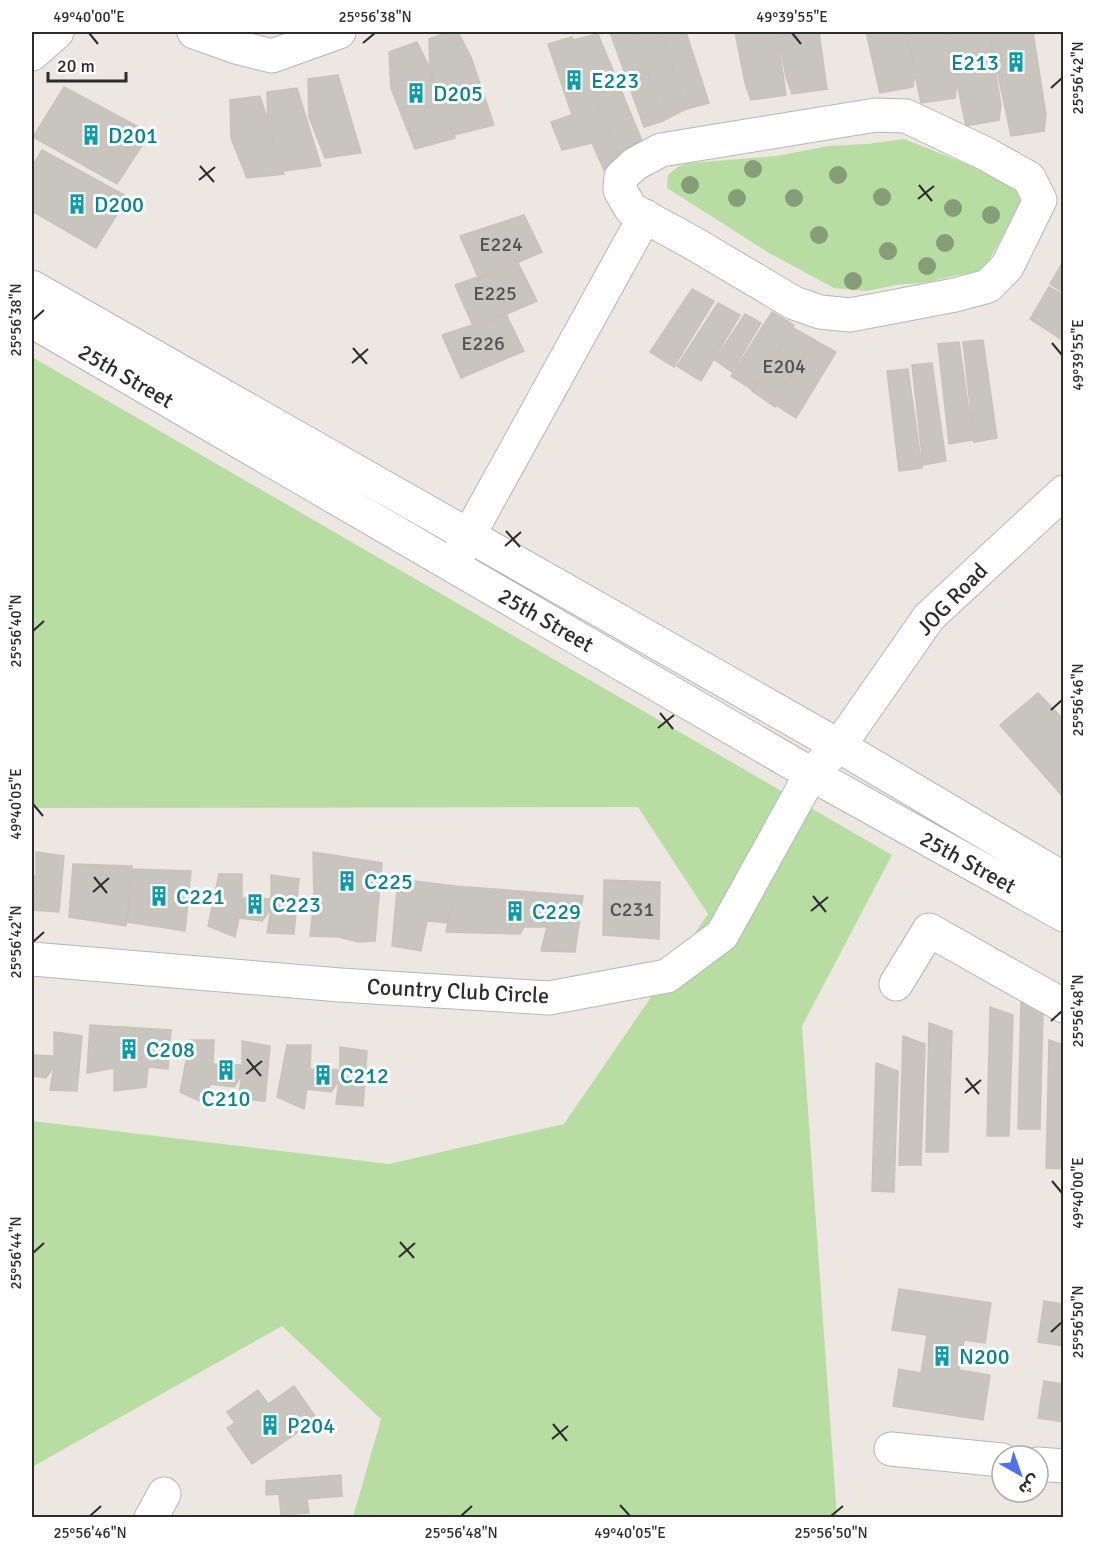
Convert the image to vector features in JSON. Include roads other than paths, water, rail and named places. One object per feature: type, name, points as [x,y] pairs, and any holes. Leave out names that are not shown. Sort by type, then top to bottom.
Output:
[{"type":"street","points":[[32,54],[57,32]]},
{"type":"street","points":[[194,32],[272,56],[339,32]]},
{"type":"street","points":[[876,115],[906,116],[986,154],[1029,178],[1040,200],[1007,267],[988,286],[955,295],[850,315],[820,312],[794,303],[645,216],[631,209],[620,190],[621,177],[635,164],[661,150],[876,115]]},
{"type":"street","points":[[451,565],[470,535],[645,216]]},
{"type":"street","name":"25th Street","points":[[32,287],[839,746],[1064,879]]},
{"type":"street","name":"25th Street","points":[[32,321],[811,774],[1064,915]]},
{"type":"street","name":"JOG Road","points":[[811,774],[839,746],[929,617],[1064,492]]},
{"type":"street","name":"Country Club Circle","points":[[32,959],[340,985],[549,998],[667,976],[722,935],[811,774]]},
{"type":"street","points":[[896,984],[929,930],[1064,1006]]},
{"type":"street","points":[[891,1449],[990,1459]]},
{"type":"place","name":"E213","points":[[1016,62]]},
{"type":"place","name":"E223","points":[[574,80]]},
{"type":"place","name":"D205","points":[[416,93]]},
{"type":"place","name":"D201","points":[[91,135]]},
{"type":"place","name":"D200","points":[[77,204]]},
{"type":"place","name":"C225","points":[[347,881]]},
{"type":"place","name":"C221","points":[[159,896]]},
{"type":"place","name":"C223","points":[[255,904]]},
{"type":"place","name":"C229","points":[[515,911]]},
{"type":"place","name":"C208","points":[[129,1049]]},
{"type":"place","name":"C210","points":[[226,1070]]},
{"type":"place","name":"C212","points":[[323,1075]]},
{"type":"place","name":"N200","points":[[942,1356]]},
{"type":"place","name":"P204","points":[[270,1425]]}]
